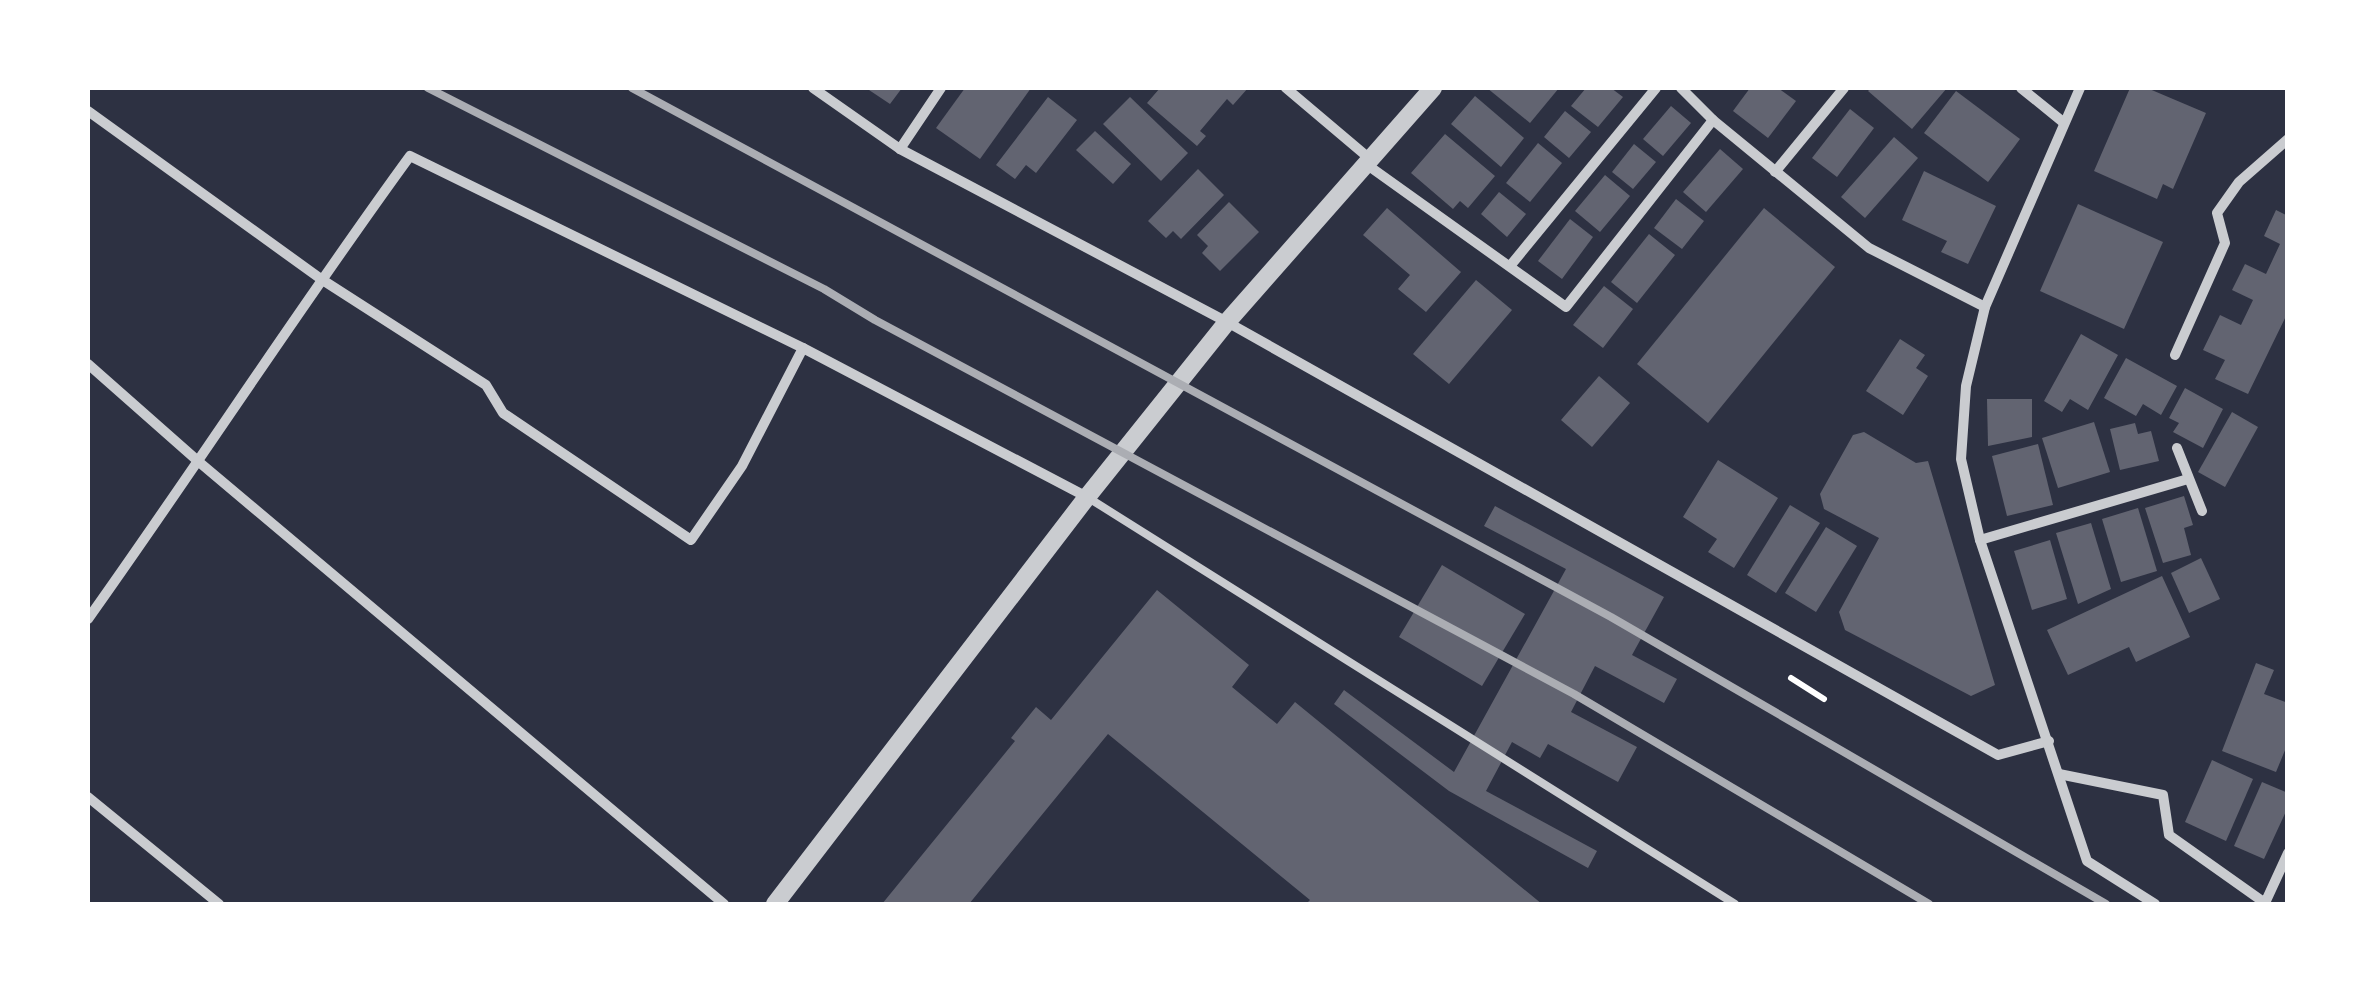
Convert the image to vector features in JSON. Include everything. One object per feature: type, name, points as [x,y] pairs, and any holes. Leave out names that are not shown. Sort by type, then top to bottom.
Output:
[{"type":"street","points":[[813,88],[900,149],[1227,322],[1998,754],[2048,742]]},
{"type":"street","points":[[900,149],[941,88]]},
{"type":"street","points":[[1286,88],[1368,161],[1566,307],[1713,120]]},
{"type":"street","points":[[775,904],[1227,322],[1432,88]]},
{"type":"street","points":[[1510,266],[1656,88]]},
{"type":"street","points":[[1681,88],[1713,120],[1869,248],[1985,307]]},
{"type":"street","points":[[1775,172],[1844,88]]},
{"type":"street","points":[[2022,88],[2063,122]]},
{"type":"street","points":[[2080,88],[1985,307],[1966,386],[1961,422],[1962,459],[1980,540],[2088,860],[2155,904]]},
{"type":"street","points":[[88,112],[321,279],[486,385],[503,413],[691,540],[742,466],[802,348]]},
{"type":"street","points":[[2175,356],[2225,243],[2217,213],[2239,182],[2288,138]]},
{"type":"street","points":[[88,619],[410,156],[802,348],[1088,497]]},
{"type":"street","points":[[88,364],[724,904]]},
{"type":"street","points":[[2177,448],[2202,511]]},
{"type":"street","points":[[1980,540],[2188,479]]},
{"type":"street","points":[[2059,774],[2163,795],[2169,836],[2265,902],[2288,853]]},
{"type":"street","points":[[88,797],[219,904]]},
{"type":"lane","points":[[1088,497],[1735,904]]},
{"type":"path","points":[[1782,672],[1824,699]]},
{"type":"building","points":[[866,88],[902,88],[890,104]]},
{"type":"building","points":[[965,88],[1031,88],[980,159],[936,128]]},
{"type":"building","points":[[1160,88],[1248,88],[1233,105],[1227,99],[1200,131],[1206,136],[1197,146],[1147,103]]},
{"type":"building","points":[[1487,88],[1559,88],[1530,123]]},
{"type":"building","points":[[1586,88],[1611,88],[1623,97],[1598,127],[1571,106]]},
{"type":"building","points":[[1750,88],[1778,88],[1796,101],[1768,138],[1733,111]]},
{"type":"building","points":[[1947,88],[1912,129],[1868,91]]},
{"type":"building","points":[[2130,88],[2147,88],[2206,113],[2173,189],[2163,184],[2157,199],[2094,171]]},
{"type":"building","points":[[1956,91],[2020,139],[1988,182],[1924,133]]},
{"type":"building","points":[[1475,96],[1524,138],[1501,167],[1451,124]]},
{"type":"building","points":[[1048,97],[1077,120],[1036,173],[1026,165],[1015,179],[996,165]]},
{"type":"building","points":[[1130,97],[1188,153],[1161,181],[1103,124]]},
{"type":"building","points":[[1671,106],[1691,123],[1663,156],[1643,139]]},
{"type":"building","points":[[1850,109],[1874,128],[1837,177],[1812,158]]},
{"type":"building","points":[[1565,111],[1591,132],[1569,158],[1544,137]]},
{"type":"building","points":[[1095,131],[1131,164],[1113,184],[1076,150]]},
{"type":"building","points":[[1445,134],[1495,176],[1468,208],[1460,201],[1453,209],[1411,173]]},
{"type":"building","points":[[1894,137],[1918,158],[1865,218],[1841,197]]},
{"type":"building","points":[[1538,143],[1562,163],[1530,202],[1506,183]]},
{"type":"building","points":[[1634,144],[1656,162],[1633,189],[1612,172]]},
{"type":"building","points":[[1720,149],[1743,169],[1706,212],[1683,192]]},
{"type":"building","points":[[1198,169],[1224,195],[1181,239],[1173,231],[1166,238],[1148,221]]},
{"type":"building","points":[[1924,171],[1996,206],[1968,264],[1941,252],[1947,241],[1902,220]]},
{"type":"building","points":[[1605,175],[1630,196],[1600,232],[1575,211]]},
{"type":"building","points":[[1499,192],[1526,214],[1507,237],[1481,214]]},
{"type":"building","points":[[1676,199],[1704,221],[1682,249],[1654,228]]},
{"type":"building","points":[[1229,202],[1259,232],[1220,271],[1202,253],[1208,246],[1197,235]]},
{"type":"building","points":[[2078,204],[2163,242],[2124,329],[2040,291]]},
{"type":"building","points":[[1387,208],[1461,272],[1426,312],[1398,289],[1410,275],[1363,235]]},
{"type":"building","points":[[1764,208],[1835,267],[1708,423],[1637,364]]},
{"type":"building","points":[[2276,210],[2288,216],[2288,312],[2248,394],[2215,379],[2225,360],[2203,350],[2220,315],[2241,325],[2253,300],[2232,290],[2245,264],[2266,274],[2280,244],[2264,236]]},
{"type":"building","points":[[1570,219],[1593,237],[1562,279],[1538,261]]},
{"type":"building","points":[[1649,234],[1675,255],[1637,303],[1611,282]]},
{"type":"building","points":[[1476,280],[1512,310],[1449,384],[1413,354]]},
{"type":"building","points":[[1604,286],[1633,309],[1603,348],[1573,325]]},
{"type":"building","points":[[2081,334],[2118,355],[2088,410],[2070,399],[2062,412],[2044,401]]},
{"type":"building","points":[[1900,339],[1925,355],[1916,368],[1928,376],[1903,415],[1866,391]]},
{"type":"building","points":[[2126,358],[2177,386],[2161,415],[2143,404],[2136,416],[2104,398]]},
{"type":"building","points":[[1599,376],[1630,403],[1592,447],[1561,420]]},
{"type":"building","points":[[2185,388],[2223,409],[2203,448],[2173,432],[2179,423],[2169,418]]},
{"type":"building","points":[[1987,399],[2032,399],[2032,437],[1988,446]]},
{"type":"building","points":[[2232,412],[2258,427],[2225,487],[2198,472]]},
{"type":"building","points":[[2094,422],[2110,472],[2058,488],[2042,438]]},
{"type":"building","points":[[2135,423],[2138,434],[2151,431],[2159,461],[2120,470],[2110,429]]},
{"type":"building","points":[[1864,432],[1916,463],[1928,461],[1995,685],[1971,696],[1845,630],[1839,612],[1879,538],[1824,509],[1820,494],[1853,435]]},
{"type":"building","points":[[2038,444],[2053,505],[2007,516],[1992,456]]},
{"type":"building","points":[[1718,460],[1778,498],[1734,568],[1708,552],[1717,539],[1683,517]]},
{"type":"building","points":[[2184,496],[2193,525],[2184,528],[2191,555],[2163,563],[2145,508]]},
{"type":"building","points":[[1790,505],[1820,523],[1776,593],[1747,575]]},
{"type":"building","points":[[1495,506],[1664,597],[1632,655],[1677,679],[1664,703],[1595,666],[1571,712],[1637,747],[1618,782],[1548,744],[1540,758],[1512,742],[1486,791],[1597,851],[1588,868],[1449,791],[1334,704],[1344,690],[1454,772],[1566,569],[1484,526]]},
{"type":"building","points":[[2138,508],[2157,571],[2121,582],[2102,519]]},
{"type":"building","points":[[2091,523],[2111,589],[2078,604],[2056,533]]},
{"type":"building","points":[[1826,527],[1857,546],[1816,612],[1785,593]]},
{"type":"building","points":[[2050,540],[2067,599],[2032,610],[2014,551]]},
{"type":"building","points":[[2201,558],[2220,599],[2189,613],[2171,573]]},
{"type":"building","points":[[1442,565],[1525,614],[1482,686],[1399,637]]},
{"type":"building","points":[[2162,576],[2190,637],[2136,662],[2129,647],[2068,675],[2047,630]]},
{"type":"building","points":[[1157,590],[1249,665],[1232,687],[1277,724],[1295,702],[1542,904],[1306,904],[1310,900],[1108,734],[969,904],[882,904],[1015,741],[1011,738],[1036,707],[1051,720]]},
{"type":"building","points":[[2256,663],[2274,670],[2264,694],[2288,703],[2288,743],[2276,772],[2222,751]]},
{"type":"building","points":[[2212,760],[2253,779],[2226,841],[2185,822]]},
{"type":"building","points":[[2262,782],[2288,793],[2288,807],[2264,859],[2234,846]]},
{"type":"railway","points":[[428,88],[824,289],[875,320],[1574,694],[1929,904]]},
{"type":"railway","points":[[632,88],[1611,617],[2106,904]]}]
